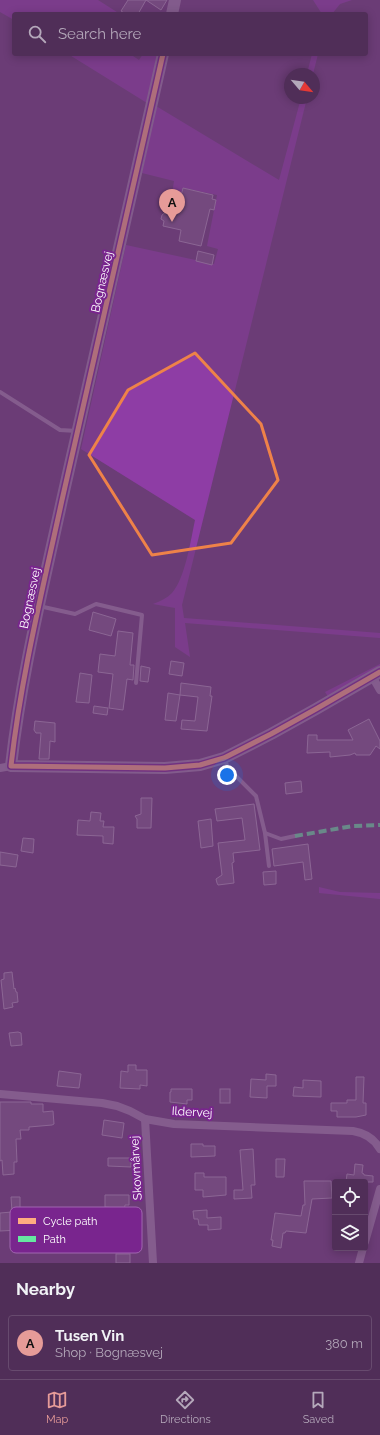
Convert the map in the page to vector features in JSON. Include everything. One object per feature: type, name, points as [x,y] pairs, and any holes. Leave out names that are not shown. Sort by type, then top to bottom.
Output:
[{"type":"street","points":[[172,12],[175,0]]},
{"type":"street","name":"Bognæsvej","points":[[163,56],[126,225],[77,431],[24,674],[6,767],[165,768],[200,765],[224,758],[316,709],[376,674]]},
{"type":"street","points":[[376,674],[380,690]]},
{"type":"street","name":"Ildervej","points":[[0,1094],[102,1103],[117,1106],[145,1119],[174,1124],[353,1131],[366,1134],[376,1142],[380,1149]]},
{"type":"street","name":"Skovmårvej","points":[[145,1119],[153,1263]]},
{"type":"street","points":[[368,1231],[380,1189]]},
{"type":"street","points":[[359,1263],[362,1251]]},
{"type":"lane","points":[[0,392],[60,430],[77,431]]},
{"type":"lane","points":[[39,606],[75,614],[96,604],[142,615],[136,683]]},
{"type":"lane","points":[[224,758],[228,768],[256,796],[265,832],[269,866]]},
{"type":"lane","points":[[265,832],[281,838],[296,836]]},
{"type":"highlighted area","points":[[195,353],[261,424],[278,480],[231,543],[152,555],[89,455],[128,390]]},
{"type":"shaded area","points":[[0,0],[98,0],[117,12],[12,12],[12,19],[0,12]]},
{"type":"shaded area","points":[[313,0],[352,0],[340,4],[334,12],[321,12]]},
{"type":"shaded area","points":[[71,56],[133,56],[139,60],[142,56],[159,56],[147,103]]},
{"type":"shaded area","points":[[312,56],[318,56],[314,68],[308,68]]},
{"type":"shaded area","points":[[299,104],[306,104],[182,605],[184,618],[380,633],[380,638],[185,623],[190,657],[175,647],[175,608],[153,604],[161,601],[172,593],[177,587],[187,558],[195,520],[81,449],[126,245],[214,264],[218,249],[207,246],[217,195],[183,188],[181,197],[172,195],[174,181],[142,173],[156,106],[279,180]]},
{"type":"shaded area","points":[[380,664],[380,669],[329,698],[325,692]]},
{"type":"shaded area","points":[[319,887],[340,892],[380,893],[380,899],[319,893]]},
{"type":"building","points":[[128,0],[146,0],[139,12],[121,11]]},
{"type":"building","points":[[146,0],[167,0],[161,10]]},
{"type":"building","points":[[183,188],[213,195],[212,199],[216,200],[214,210],[210,209],[201,246],[179,241],[181,230],[163,226],[164,221],[161,219],[162,215],[167,211],[168,205],[178,208]]},
{"type":"building","points":[[198,251],[214,255],[212,265],[196,261]]},
{"type":"building","points":[[93,612],[116,619],[111,636],[89,630]]},
{"type":"building","points":[[118,631],[133,633],[130,665],[134,665],[133,680],[127,679],[123,710],[109,708],[113,674],[98,672],[100,654],[115,656]]},
{"type":"building","points":[[171,661],[184,663],[182,676],[169,674]]},
{"type":"building","points":[[141,666],[150,668],[148,682],[140,681]]},
{"type":"building","points":[[80,673],[92,675],[89,703],[76,702]]},
{"type":"building","points":[[181,683],[211,687],[210,696],[212,696],[207,731],[181,729],[182,720],[195,721],[198,697],[180,695]]},
{"type":"building","points":[[168,693],[180,695],[176,721],[165,720]]},
{"type":"building","points":[[94,706],[108,708],[107,715],[93,713]]},
{"type":"building","points":[[369,719],[380,741],[380,749],[376,746],[370,755],[356,755],[355,753],[330,757],[330,752],[307,753],[308,735],[317,735],[317,740],[353,740],[348,730]]},
{"type":"building","points":[[35,721],[55,723],[55,742],[50,741],[49,759],[39,759],[41,733],[36,733],[34,730]]},
{"type":"building","points":[[301,781],[302,792],[286,794],[285,783]]},
{"type":"building","points":[[141,798],[152,798],[151,828],[137,828],[137,819],[135,816],[141,814]]},
{"type":"building","points":[[254,804],[260,850],[233,853],[234,862],[232,863],[234,883],[218,885],[216,879],[222,875],[218,843],[245,840],[242,818],[217,821],[215,809]]},
{"type":"building","points":[[91,812],[101,813],[100,821],[104,821],[103,827],[114,827],[113,844],[103,843],[103,836],[77,835],[78,820],[90,821]]},
{"type":"building","points":[[211,819],[213,846],[201,848],[198,821]]},
{"type":"building","points":[[23,838],[34,839],[33,853],[21,851]]},
{"type":"building","points":[[308,844],[312,879],[305,880],[303,862],[274,866],[272,849]]},
{"type":"building","points":[[0,852],[18,855],[16,867],[0,865]]},
{"type":"building","points":[[276,871],[276,884],[264,885],[263,872]]},
{"type":"building","points":[[12,972],[14,989],[15,988],[17,992],[18,1002],[12,1003],[13,1007],[4,1009],[1,980],[4,979],[4,973]]},
{"type":"building","points":[[9,1033],[21,1033],[22,1045],[11,1046]]},
{"type":"building","points":[[128,1065],[136,1065],[136,1070],[147,1070],[147,1086],[140,1085],[140,1089],[120,1088],[121,1071],[128,1072]]},
{"type":"building","points":[[59,1071],[81,1074],[79,1088],[57,1086]]},
{"type":"building","points":[[266,1074],[276,1075],[276,1086],[267,1086],[267,1098],[250,1097],[251,1079],[266,1080]]},
{"type":"building","points":[[356,1077],[364,1077],[363,1103],[366,1103],[366,1115],[356,1117],[337,1117],[337,1111],[331,1111],[331,1103],[347,1103],[347,1100],[356,1100]]},
{"type":"building","points":[[303,1080],[321,1081],[321,1097],[293,1096],[294,1087],[303,1088]]},
{"type":"building","points":[[171,1089],[192,1089],[192,1100],[187,1100],[187,1104],[170,1102]]},
{"type":"building","points":[[220,1089],[230,1089],[230,1103],[220,1103]]},
{"type":"building","points":[[0,1102],[31,1102],[31,1104],[43,1104],[43,1112],[53,1111],[54,1124],[29,1127],[29,1130],[20,1130],[21,1139],[16,1139],[17,1162],[14,1162],[14,1174],[3,1175],[2,1160],[0,1161]]},
{"type":"building","points":[[104,1120],[124,1123],[122,1138],[102,1135]]},
{"type":"building","points":[[191,1144],[215,1146],[215,1156],[191,1157]]},
{"type":"building","points":[[253,1149],[255,1185],[251,1185],[252,1198],[234,1199],[234,1190],[243,1190],[240,1150]]},
{"type":"building","points":[[108,1158],[131,1158],[131,1167],[108,1166]]},
{"type":"building","points":[[276,1159],[285,1159],[284,1177],[276,1177]]},
{"type":"building","points":[[355,1164],[363,1165],[362,1173],[364,1175],[373,1176],[373,1182],[368,1182],[368,1179],[346,1179],[347,1174],[354,1175]]},
{"type":"building","points":[[195,1173],[204,1173],[204,1177],[226,1177],[226,1195],[203,1197],[203,1190],[195,1190]]},
{"type":"building","points":[[304,1181],[331,1181],[332,1198],[312,1199],[306,1233],[286,1231],[283,1233],[281,1248],[272,1246],[273,1240],[271,1240],[275,1213],[301,1216],[303,1205],[305,1205]]},
{"type":"building","points":[[105,1195],[129,1195],[129,1205],[125,1205],[125,1207],[105,1207]]},
{"type":"building","points":[[11,1197],[20,1197],[20,1207],[12,1207]]},
{"type":"building","points":[[207,1210],[207,1218],[221,1217],[221,1229],[208,1230],[208,1225],[199,1225],[198,1219],[194,1219],[193,1211]]},
{"type":"building","points":[[10,1212],[10,1230],[0,1231],[0,1213]]},
{"type":"building","points":[[116,1254],[130,1254],[130,1263],[116,1263]]},
{"type":"marked path","points":[[295,836],[353,826],[380,825]]},
{"type":"cycle path","points":[[163,56],[40,599],[15,732],[11,766],[165,768],[200,765],[224,758],[271,734],[380,672]]},
{"type":"place","name":"Tusen Vin","points":[[172,222]]}]
